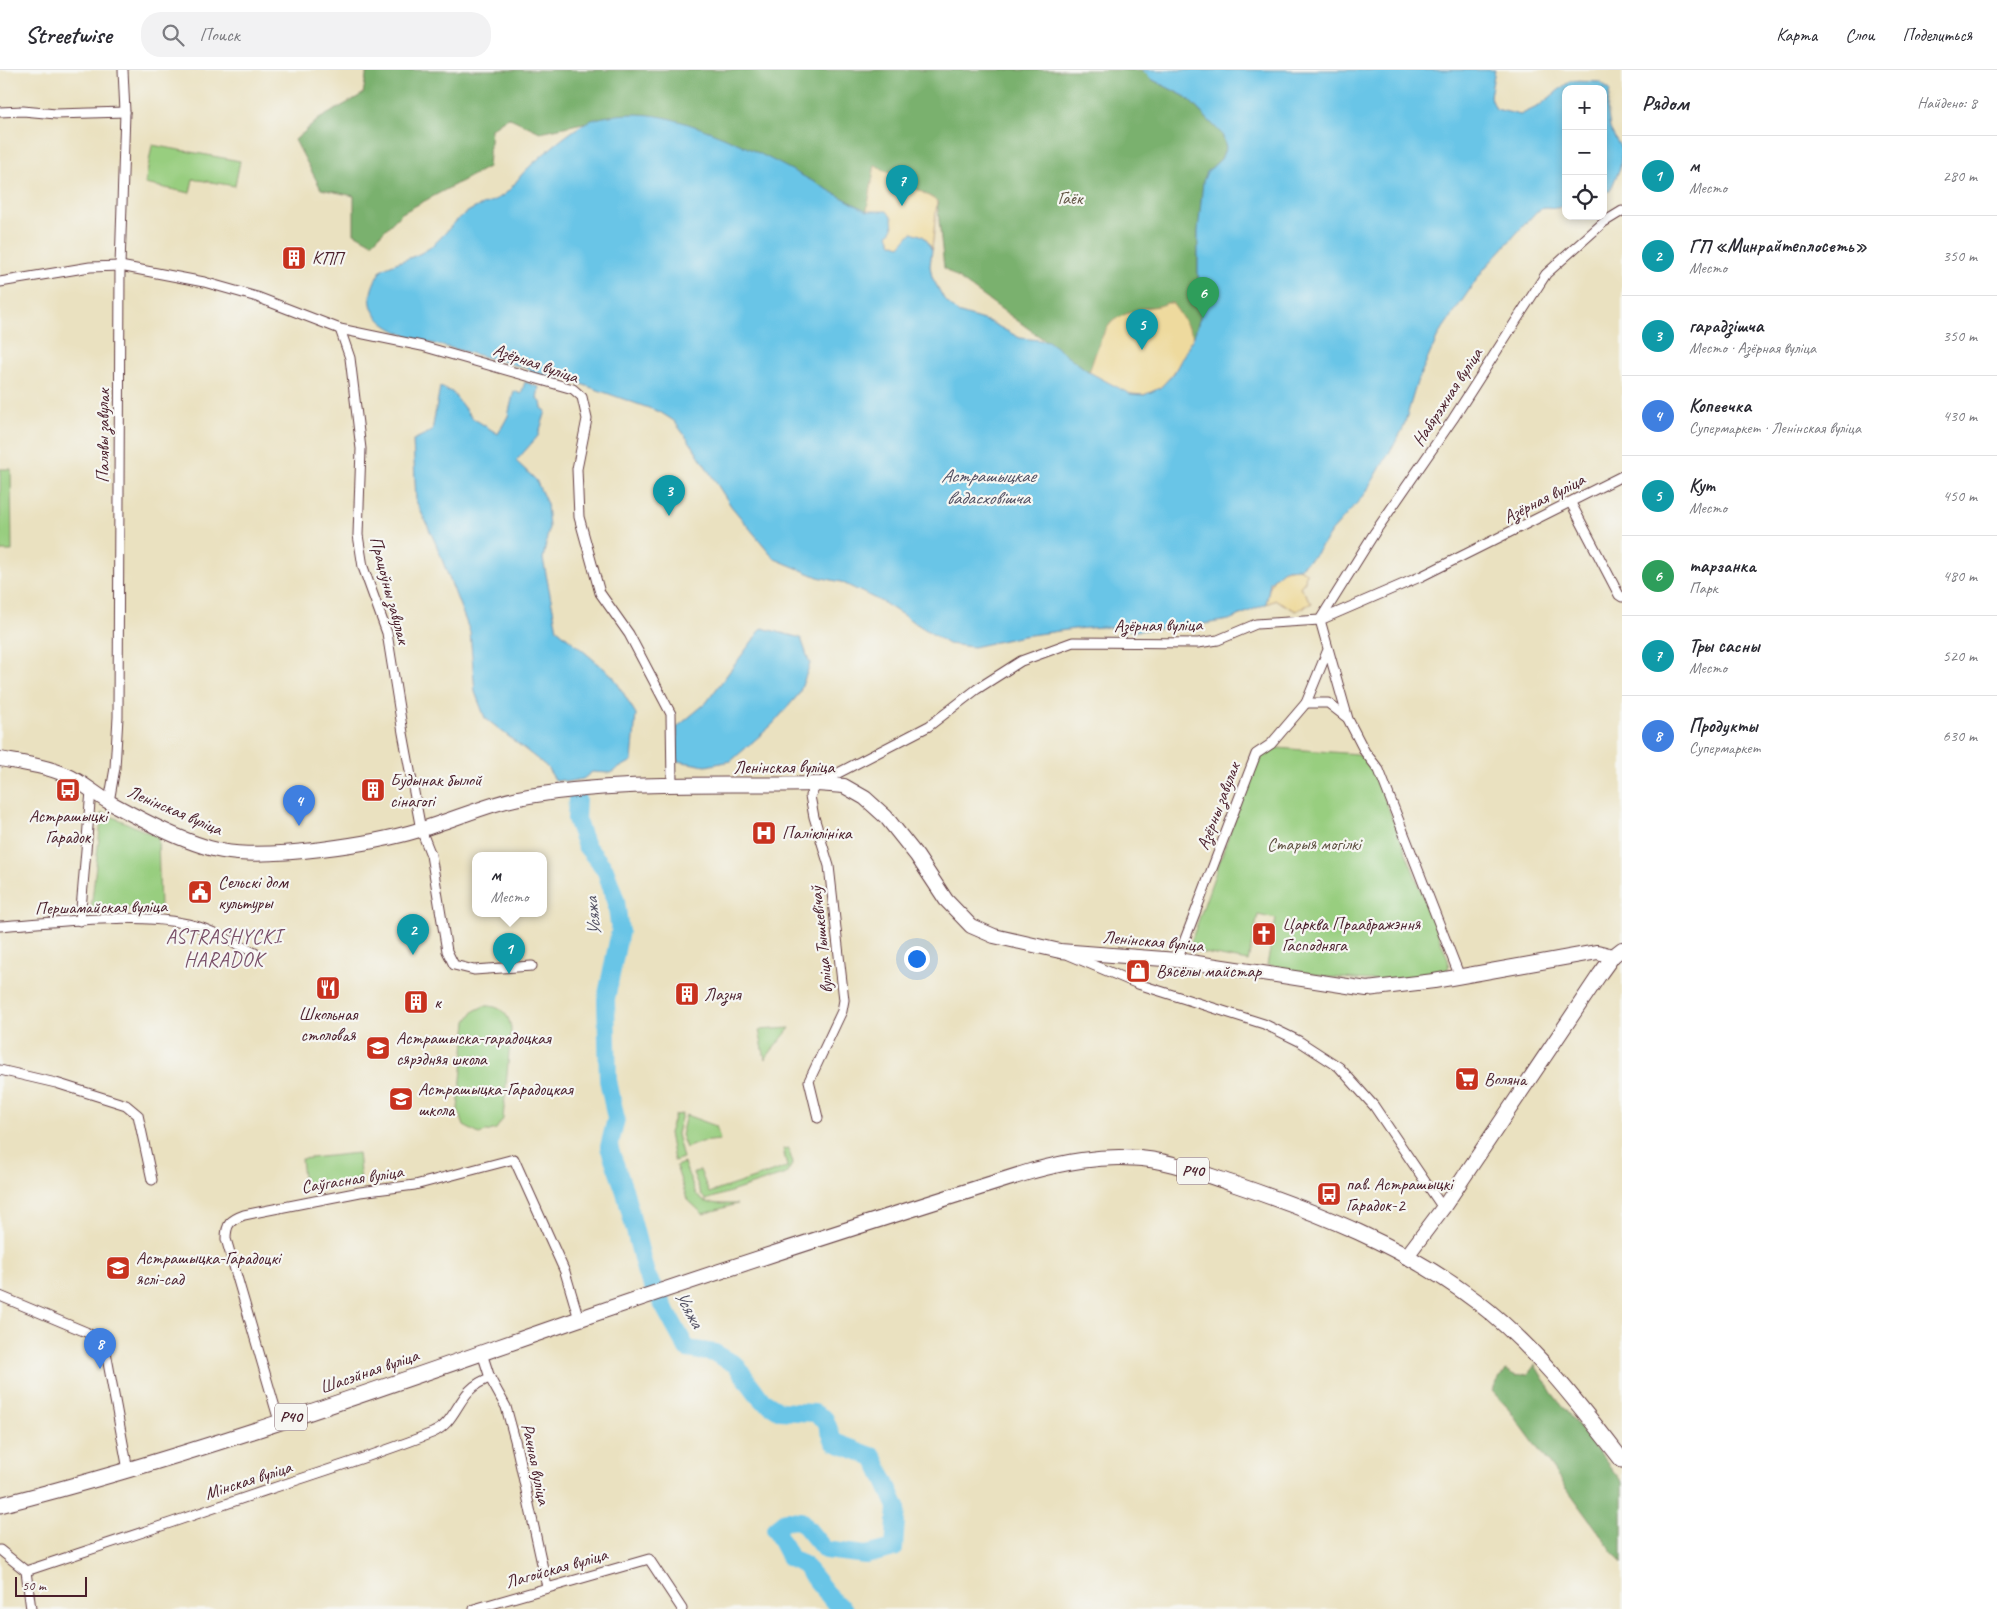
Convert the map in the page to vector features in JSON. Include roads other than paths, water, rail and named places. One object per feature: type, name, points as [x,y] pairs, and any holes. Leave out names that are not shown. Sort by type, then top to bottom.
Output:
[{"type":"main road","name":"Шасэйная вуліца","points":[[0,1505],[128,1470],[482,1353],[683,1283],[1032,1171],[1091,1158],[1134,1158],[1162,1162],[1196,1172],[1322,1215],[1406,1257]]},
{"type":"main road","name":"Р40","points":[[1406,1257],[1476,1301],[1525,1345],[1560,1380],[1622,1460]]},
{"type":"street","name":"Палявы завулак","points":[[109,802],[115,768],[118,716],[120,266],[125,112],[123,70]]},
{"type":"street","points":[[0,112],[23,111],[56,114],[125,112]]},
{"type":"street","name":"Набярэжная вуліца","points":[[1320,620],[1384,518],[1453,419],[1546,274],[1604,222],[1622,211]]},
{"type":"street","name":"Азёрная вуліца","points":[[0,282],[90,267],[120,266],[204,282],[258,297],[340,329],[422,346],[573,389],[582,397],[586,407],[587,419],[577,470],[579,517],[600,593],[629,634],[671,714],[672,786]]},
{"type":"street","name":"Працоўны завулак","points":[[340,329],[350,358],[361,448],[358,535],[363,567],[387,633],[402,732],[421,830],[431,856],[447,951],[454,965],[474,970],[532,966]]},
{"type":"street","name":"Азёрная вуліца","points":[[817,784],[929,726],[977,689],[1021,661],[1073,642],[1198,643],[1218,640],[1256,624],[1320,620],[1422,576],[1622,476]]},
{"type":"street","points":[[1571,503],[1618,595],[1622,597]]},
{"type":"street","points":[[1320,620],[1327,652],[1348,719],[1365,752],[1378,770],[1460,977]]},
{"type":"street","name":"Азёрны завулак","points":[[1177,960],[1256,754],[1271,744],[1306,703],[1327,652]]},
{"type":"street","points":[[1306,703],[1328,703],[1337,708],[1348,719]]},
{"type":"street","name":"Ленінская вуліца","points":[[0,759],[45,768],[67,775],[109,802],[195,843],[222,851],[243,853],[352,844],[389,838],[421,830],[517,798],[582,787],[817,784],[844,786],[865,798],[886,817],[917,856],[946,900],[971,926],[994,936],[1060,951],[1177,960],[1367,989],[1460,977],[1597,952],[1617,952]]},
{"type":"street","name":"вуліца Тышкевічаў","points":[[817,784],[810,796],[814,817],[829,866],[844,1000],[842,1011],[809,1081],[818,1118]]},
{"type":"street","points":[[80,921],[91,791]]},
{"type":"street","name":"Першамайская вуліца","points":[[0,926],[80,921],[140,920],[177,922],[214,933],[255,953]]},
{"type":"street","points":[[1060,951],[1138,984],[1264,1024],[1299,1041],[1339,1067],[1374,1106],[1443,1208]]},
{"type":"street","points":[[1406,1257],[1443,1208],[1617,952]]},
{"type":"street","points":[[0,1070],[56,1082],[126,1105],[133,1110],[138,1115],[152,1180]]},
{"type":"street","name":"Саўгасная вуліца","points":[[279,1421],[226,1240],[228,1223],[244,1215],[360,1192],[415,1185],[514,1159],[565,1272],[579,1319]]},
{"type":"street","points":[[0,1296],[86,1332],[102,1344],[106,1352],[128,1470]]},
{"type":"street","name":"Рачная вуліца","points":[[482,1353],[490,1378],[506,1407],[547,1587]]},
{"type":"street","name":"Мінская вуліца","points":[[26,1571],[374,1455],[438,1430],[453,1416],[467,1391],[478,1382],[490,1378]]},
{"type":"street","points":[[0,1550],[26,1571],[31,1609]]},
{"type":"street","name":"Лагойская вуліца","points":[[475,1609],[648,1559],[682,1609]]},
{"type":"water","name":"Астрашыцкае вадасховішча","points":[[1142,70],[1495,70],[1490,96],[1496,109],[1520,115],[1539,106],[1562,87],[1562,206],[1558,208],[1545,207],[1536,212],[1484,269],[1439,334],[1417,382],[1403,429],[1365,494],[1332,531],[1315,555],[1299,568],[1285,569],[1270,582],[1266,604],[1229,620],[1136,631],[1103,627],[1074,629],[1023,636],[973,647],[948,644],[884,603],[841,582],[818,577],[775,559],[731,506],[692,445],[674,421],[660,412],[564,378],[547,377],[530,371],[530,369],[407,336],[391,328],[378,318],[371,305],[372,289],[382,269],[415,256],[427,249],[438,241],[463,215],[508,191],[537,160],[576,129],[585,123],[602,117],[644,114],[665,117],[723,137],[797,173],[867,211],[887,211],[892,218],[893,228],[888,235],[892,243],[900,246],[912,232],[923,236],[928,242],[932,250],[930,266],[932,277],[944,299],[957,312],[990,322],[1020,338],[1048,341],[1089,372],[1130,394],[1144,395],[1160,388],[1174,373],[1194,336],[1201,315],[1198,231],[1203,181],[1207,172],[1221,159],[1226,147],[1222,134],[1186,97],[1151,79]]},
{"type":"water","name":"Астрашыцкае вадасховішча","points":[[1570,81],[1599,82],[1603,85],[1565,85]]},
{"type":"water","name":"Астрашыцкае вадасховішча","points":[[1607,88],[1610,90],[1607,108]]},
{"type":"water","name":"Астрашыцкае вадасховішча","points":[[1607,108],[1610,129],[1622,150],[1620,168],[1610,191],[1607,191]]},
{"type":"water","points":[[525,382],[539,387],[537,399],[546,411],[538,436],[516,461],[536,480],[547,504],[549,527],[543,559],[557,629],[613,676],[636,714],[632,761],[610,773],[592,772],[583,779],[565,782],[563,780],[556,781],[546,766],[485,718],[475,692],[470,632],[436,544],[416,501],[413,440],[432,431],[440,387],[452,392],[471,417],[498,434],[508,416],[514,391],[521,394]]},
{"type":"water","points":[[762,628],[801,638],[810,664],[799,694],[772,725],[731,761],[706,766],[677,761],[677,727],[706,703]]},
{"type":"waterway","name":"Усяжа","points":[[577,799],[576,819],[586,846],[605,869],[616,901],[620,931],[606,999],[608,1080],[616,1119],[609,1147],[625,1192],[646,1274],[687,1349],[715,1353],[736,1365],[761,1399],[780,1411],[814,1413],[825,1419],[834,1442],[874,1457],[897,1507],[894,1548],[866,1555],[825,1550],[801,1521],[786,1520],[775,1529],[790,1558],[804,1565],[834,1602],[844,1609]]},
{"type":"place","name":"Тры сасны","points":[[902,206]]},
{"type":"place","name":"КПП","points":[[294,258]]},
{"type":"place","name":"тарзанка","points":[[1203,318]]},
{"type":"place","name":"Кут","points":[[1142,350]]},
{"type":"place","name":"гарадзішча","points":[[669,516]]},
{"type":"place","name":"Астрашыцкі Гарадок","points":[[68,790]]},
{"type":"place","name":"Будынак былой сінагогі","points":[[373,790]]},
{"type":"place","name":"Копеечка","points":[[299,826]]},
{"type":"place","name":"Паліклініка","points":[[764,833]]},
{"type":"place","name":"Сельскі дом культуры","points":[[200,892]]},
{"type":"place","name":"Царква Праабражэння Гасподняга","points":[[1264,934]]},
{"type":"place","name":"ГП «Минрайтеплосеть»","points":[[413,955]]},
{"type":"place","name":"Вясёлы майстар","points":[[1138,971]]},
{"type":"place","name":"м","points":[[509,974]]},
{"type":"place","name":"Школьная столовая","points":[[328,988]]},
{"type":"place","name":"Лазня","points":[[687,994]]},
{"type":"place","name":"к","points":[[416,1002]]},
{"type":"place","name":"Астрашыска-гарадоцкая сярэдняя школа","points":[[378,1048]]},
{"type":"place","name":"Воляна","points":[[1467,1079]]},
{"type":"place","name":"Астрашыцка-Гарадоцкая школа","points":[[401,1099]]},
{"type":"place","name":"пав. Астрашыцкі Гарадок-2","points":[[1329,1194]]},
{"type":"place","name":"Астрашыцка-Гарадоцкі яслі-сад","points":[[118,1268]]},
{"type":"place","name":"Продукты","points":[[100,1369]]},
{"type":"district","name":"ASTRASHYCKI HARADOK","points":[[224,948]]},
{"type":"park label","name":"Гаёк","points":[[1070,198]]},
{"type":"park label","name":"Старыя могілкі","points":[[1314,844]]}]
